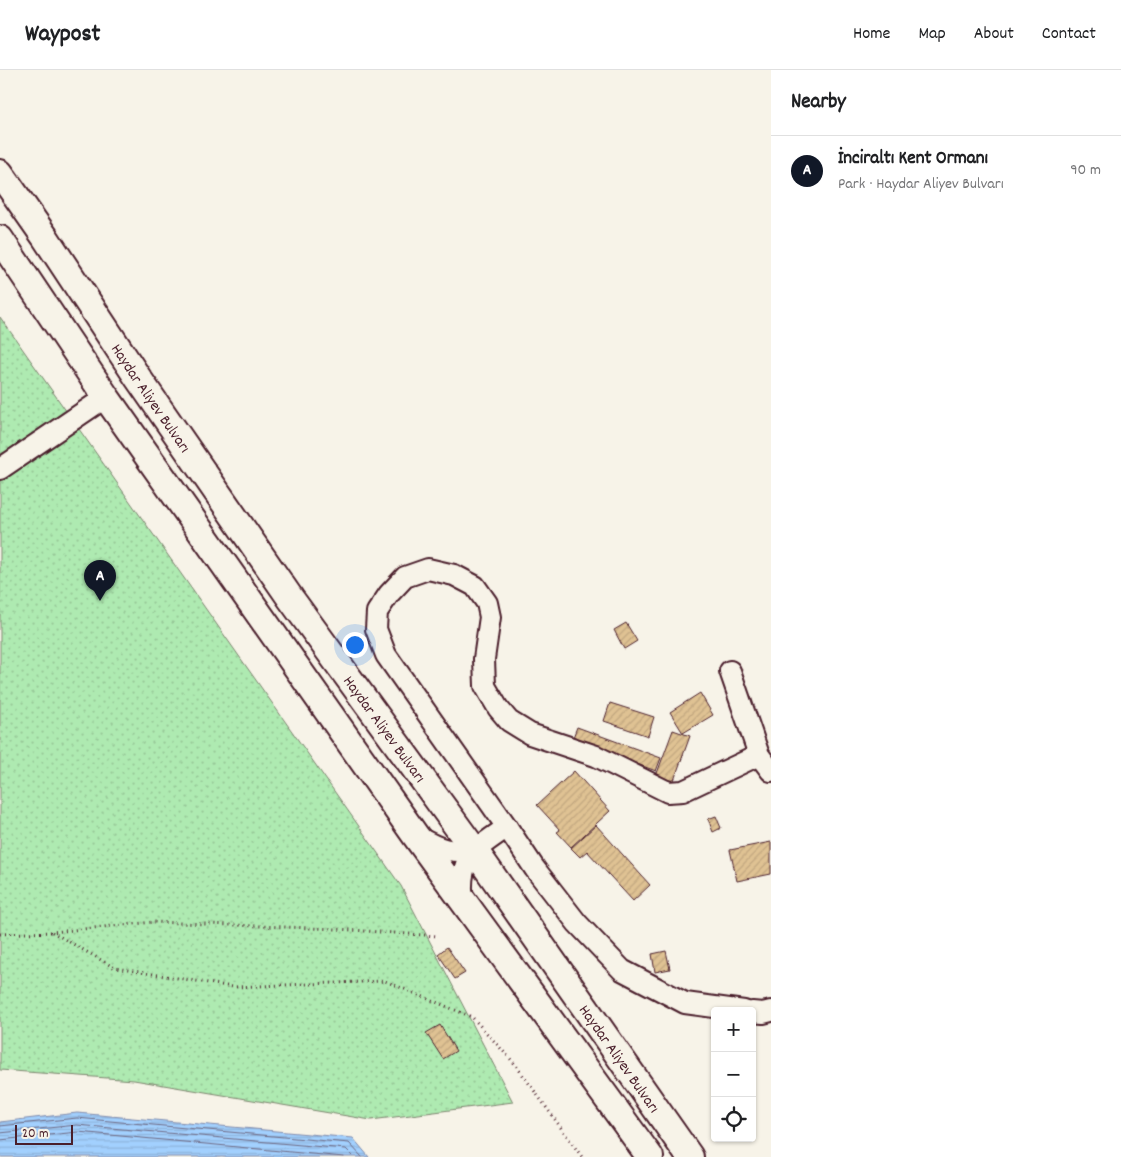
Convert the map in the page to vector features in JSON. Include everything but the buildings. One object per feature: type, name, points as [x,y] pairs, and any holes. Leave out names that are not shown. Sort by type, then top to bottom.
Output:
[{"type":"main road","name":"Haydar Aliyev Bulvarı","points":[[0,173],[45,237],[138,378],[291,599],[475,851],[690,1157]]},
{"type":"main road","name":"Haydar Aliyev Bulvarı","points":[[0,239],[106,397],[415,835],[650,1157]]},
{"type":"main road","points":[[106,397],[138,378]]},
{"type":"street","points":[[0,469],[106,397]]},
{"type":"street","points":[[714,1007],[685,1003],[622,970],[577,924],[535,869],[386,655],[376,629],[377,612],[389,594],[405,577],[428,569],[454,575],[476,586],[487,602],[490,617],[484,659],[486,686],[498,708],[509,721],[530,734],[596,756],[668,792],[683,791],[759,755]]},
{"type":"street","points":[[730,672],[759,755],[771,771]]},
{"type":"street","points":[[463,902],[461,888],[466,861],[475,851],[507,827]]},
{"type":"street","points":[[415,835],[438,848],[475,851]]},
{"type":"street","points":[[756,1012],[771,1011]]},
{"type":"path","points":[[0,934],[52,932],[154,922],[338,929],[438,936]]},
{"type":"path","points":[[52,932],[115,968],[233,987],[385,981],[472,1017],[516,1064],[582,1157]]},
{"type":"green space","points":[[0,317],[401,886],[513,1102],[371,1120],[134,1080],[0,1070]]},
{"type":"water","points":[[77,1113],[353,1138],[369,1157],[0,1157],[0,1122]]},
{"type":"place","name":"İnciraltı Kent Ormanı","points":[[100,601]]}]
